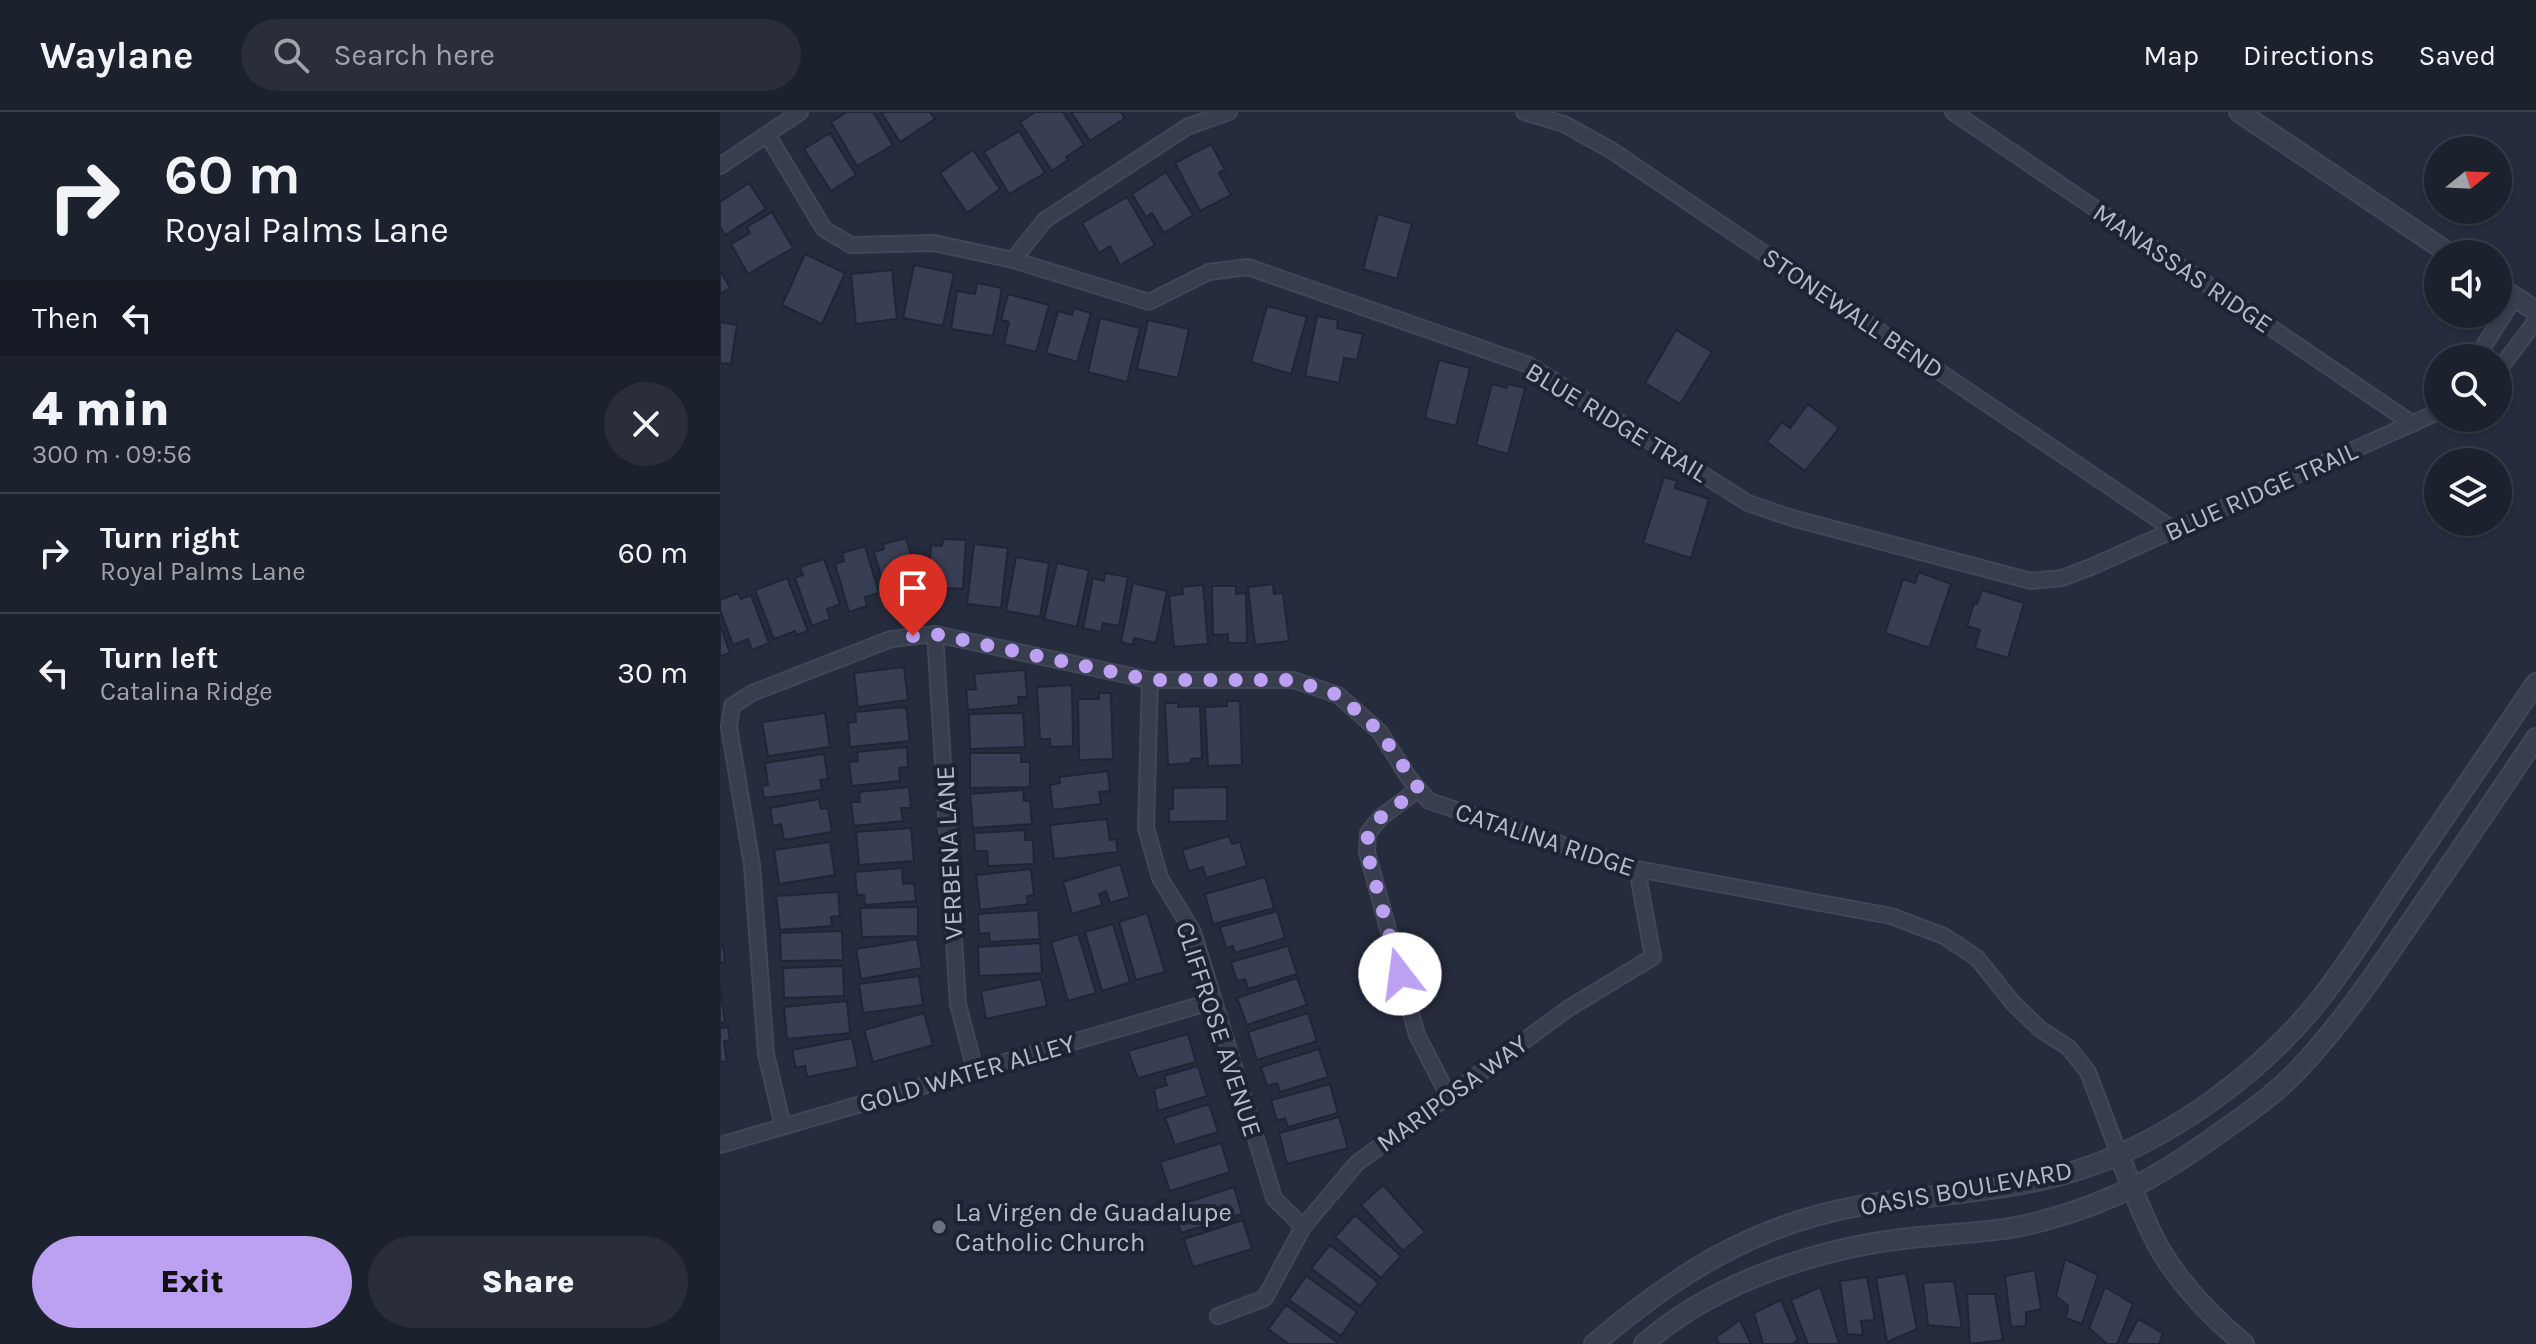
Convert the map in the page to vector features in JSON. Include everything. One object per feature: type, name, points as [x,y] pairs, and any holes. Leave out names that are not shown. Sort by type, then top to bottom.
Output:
[{"type":"street","points":[[720,166],[800,112]]},
{"type":"street","points":[[1013,260],[1045,220],[1187,127],[1229,112]]},
{"type":"street","name":"STONEWALL BEND","points":[[1524,112],[1564,124],[1611,150],[2174,530]]},
{"type":"street","name":"MANASSAS RIDGE","points":[[1953,112],[2413,424]]},
{"type":"street","points":[[2239,112],[2429,240]]},
{"type":"street","name":"BLUE RIDGE TRAIL","points":[[767,134],[824,229],[851,245],[934,243],[1013,260],[1149,302],[1209,272],[1248,267],[1529,365],[1748,503],[1792,518],[2031,581],[2062,578],[2424,419]]},
{"type":"street","points":[[2512,295],[2536,311]]},
{"type":"street","points":[[2485,344],[2515,297]]},
{"type":"street","points":[[2512,353],[2536,321]]},
{"type":"street","name":"BLUE RIDGE TRAIL","points":[[2413,424],[2424,415]]},
{"type":"street","name":"CATALINA RIDGE","points":[[783,1126],[766,1054],[752,865],[729,727],[732,706],[752,693],[891,639],[935,634],[1150,680],[1293,680],[1338,695],[1380,732],[1429,801],[1637,869],[1891,916],[1944,936],[1977,958],[2013,1003],[2040,1029],[2069,1048],[2088,1072],[2119,1154]]},
{"type":"street","name":"VERBENA LANE","points":[[935,634],[958,1004],[975,1070]]},
{"type":"street","name":"CLIFFROSE AVENUE","points":[[1150,680],[1146,828],[1160,878],[1193,932],[1274,1198],[1303,1227]]},
{"type":"street","name":"OASIS BOULEVARD","points":[[1594,1344],[1693,1268],[1770,1229],[1858,1206],[1959,1195],[2075,1171],[2119,1154],[2204,1105],[2256,1066],[2308,1013],[2339,974],[2536,683]]},
{"type":"street","name":"OASIS BOULEVARD","points":[[1644,1344],[1668,1322],[1745,1281],[1819,1254],[1907,1238],[1996,1230],[2041,1222],[2133,1189],[2166,1170],[2255,1108],[2294,1074],[2315,1050],[2378,971],[2536,738]]},
{"type":"street","points":[[1419,789],[1381,817],[1368,833],[1367,852],[1417,1035],[1448,1095]]},
{"type":"street","name":"MARIPOSA WAY","points":[[1218,1316],[1265,1298],[1303,1227],[1357,1163],[1569,1008],[1653,957],[1637,869]]},
{"type":"street","name":"GOLD WATER ALLEY","points":[[720,1145],[1214,1001]]},
{"type":"street","points":[[2119,1154],[2161,1250],[2177,1275],[2223,1326],[2244,1344]]},
{"type":"building","points":[[847,112],[873,112],[893,145],[857,166],[831,122]]},
{"type":"building","points":[[881,112],[930,112],[935,119],[900,142]]},
{"type":"building","points":[[1035,112],[1063,112],[1084,145],[1052,171],[1020,122]]},
{"type":"building","points":[[1071,112],[1121,112],[1125,118],[1090,141]]},
{"type":"building","points":[[1019,131],[1045,173],[1009,194],[984,152]]},
{"type":"building","points":[[830,133],[856,175],[831,191],[804,149]]},
{"type":"building","points":[[1211,144],[1225,170],[1219,173],[1231,195],[1200,211],[1175,163]]},
{"type":"building","points":[[973,150],[1000,189],[967,213],[940,173]]},
{"type":"building","points":[[1166,172],[1193,215],[1164,233],[1152,213],[1146,217],[1132,194]]},
{"type":"building","points":[[749,183],[766,209],[725,235],[720,227],[720,202]]},
{"type":"building","points":[[1127,197],[1155,245],[1120,265],[1110,246],[1099,253],[1082,223]]},
{"type":"building","points":[[772,212],[793,248],[748,274],[731,244],[750,233],[747,227]]},
{"type":"building","points":[[1378,214],[1412,224],[1397,279],[1363,269]]},
{"type":"building","points":[[805,254],[845,273],[822,324],[782,305]]},
{"type":"building","points":[[914,265],[954,273],[943,326],[903,318]]},
{"type":"building","points":[[720,270],[730,288],[720,294]]},
{"type":"building","points":[[892,270],[897,319],[856,324],[851,274]]},
{"type":"building","points":[[977,283],[1002,288],[993,336],[951,329],[957,291],[975,294]]},
{"type":"building","points":[[1008,294],[1049,305],[1036,352],[1004,344],[1009,322],[1001,320]]},
{"type":"building","points":[[1267,306],[1307,317],[1291,374],[1251,362]]},
{"type":"building","points":[[1074,308],[1091,313],[1077,362],[1046,353],[1058,311],[1072,315]]},
{"type":"building","points":[[1317,316],[1338,320],[1337,328],[1363,334],[1357,360],[1344,358],[1339,383],[1305,376]]},
{"type":"building","points":[[1100,318],[1140,328],[1127,382],[1088,372]]},
{"type":"building","points":[[1148,320],[1189,329],[1178,378],[1137,369]]},
{"type":"building","points":[[720,322],[737,325],[731,364],[720,363]]},
{"type":"building","points":[[1676,330],[1712,352],[1680,404],[1645,383]]},
{"type":"building","points":[[1439,360],[1470,368],[1456,426],[1425,418]]},
{"type":"building","points":[[1492,384],[1525,388],[1508,454],[1476,445]]},
{"type":"building","points":[[1808,404],[1839,428],[1805,471],[1767,442],[1782,422],[1790,428]]},
{"type":"building","points":[[1664,477],[1677,481],[1675,488],[1709,499],[1691,558],[1643,543]]},
{"type":"building","points":[[906,538],[922,592],[889,602],[874,552],[884,549],[883,544]]},
{"type":"building","points":[[943,539],[966,540],[963,589],[945,588],[945,597],[928,596],[931,545],[942,546]]},
{"type":"building","points":[[974,544],[1008,548],[1001,608],[967,604]]},
{"type":"building","points":[[865,546],[879,593],[865,597],[867,606],[849,612],[835,564],[844,561],[842,553]]},
{"type":"building","points":[[1016,557],[1049,563],[1040,617],[1006,611]]},
{"type":"building","points":[[824,559],[840,604],[827,609],[830,619],[812,626],[795,578],[803,575],[800,567]]},
{"type":"building","points":[[1057,563],[1089,570],[1077,627],[1044,619]]},
{"type":"building","points":[[1919,572],[1951,584],[1929,648],[1885,633],[1903,579],[1915,583]]},
{"type":"building","points":[[1105,573],[1128,577],[1119,626],[1103,623],[1101,632],[1083,628],[1093,578],[1104,581]]},
{"type":"building","points":[[787,578],[808,631],[797,635],[795,631],[774,639],[755,590]]},
{"type":"building","points":[[1133,583],[1167,591],[1156,643],[1134,638],[1133,645],[1121,642]]},
{"type":"building","points":[[1273,584],[1274,594],[1283,593],[1289,641],[1255,645],[1248,587]]},
{"type":"building","points":[[1203,585],[1208,644],[1174,647],[1169,596],[1183,594],[1182,587]]},
{"type":"building","points":[[1212,586],[1236,586],[1236,594],[1246,593],[1247,643],[1228,643],[1228,634],[1213,635]]},
{"type":"building","points":[[1982,590],[2024,603],[2008,658],[1975,648],[1980,630],[1967,626]]},
{"type":"building","points":[[738,593],[741,599],[751,595],[769,643],[752,650],[748,639],[733,645],[720,610],[720,600]]},
{"type":"building","points":[[720,625],[730,653],[720,656]]},
{"type":"building","points":[[904,667],[908,700],[858,707],[854,673]]},
{"type":"building","points":[[1025,670],[1027,697],[1018,697],[1019,705],[968,710],[966,690],[976,689],[974,674]]},
{"type":"building","points":[[1072,685],[1073,746],[1050,747],[1050,739],[1040,739],[1037,687]]},
{"type":"building","points":[[1099,693],[1111,693],[1113,759],[1079,760],[1078,699],[1099,699]]},
{"type":"building","points":[[1227,701],[1240,701],[1242,765],[1208,766],[1205,707],[1227,706]]},
{"type":"building","points":[[1165,703],[1178,703],[1178,707],[1200,706],[1202,758],[1191,759],[1191,763],[1168,765]]},
{"type":"building","points":[[906,707],[910,741],[850,747],[848,723],[856,722],[855,712]]},
{"type":"building","points":[[825,713],[830,747],[768,756],[762,722]]},
{"type":"building","points":[[1023,713],[1025,747],[970,749],[969,714]]},
{"type":"building","points":[[907,747],[908,767],[899,768],[900,781],[852,786],[849,762],[858,761],[857,752]]},
{"type":"building","points":[[970,753],[1021,753],[1021,762],[1030,762],[1030,787],[970,788]]},
{"type":"building","points":[[824,754],[828,779],[820,780],[822,790],[764,798],[762,786],[768,785],[765,763]]},
{"type":"building","points":[[1108,771],[1110,791],[1099,792],[1101,804],[1053,810],[1050,785],[1060,783],[1059,777]]},
{"type":"building","points":[[909,787],[911,808],[901,808],[903,821],[854,826],[851,802],[860,802],[859,792]]},
{"type":"building","points":[[1227,787],[1227,821],[1169,822],[1169,809],[1173,809],[1173,788]]},
{"type":"building","points":[[1023,790],[1024,801],[1030,801],[1032,824],[973,828],[970,794]]},
{"type":"building","points":[[819,799],[821,809],[828,808],[832,832],[784,840],[781,824],[773,826],[770,808]]},
{"type":"building","points":[[1107,819],[1110,840],[1116,839],[1118,852],[1054,859],[1050,825]]},
{"type":"building","points":[[911,828],[914,861],[859,865],[856,832]]},
{"type":"building","points":[[1025,830],[1025,840],[1033,840],[1034,864],[988,866],[987,851],[975,851],[974,833]]},
{"type":"building","points":[[1229,836],[1232,844],[1240,842],[1247,866],[1206,878],[1203,867],[1189,871],[1182,850]]},
{"type":"building","points":[[830,842],[835,875],[779,884],[774,850]]},
{"type":"building","points":[[1120,864],[1130,897],[1110,903],[1106,891],[1099,894],[1102,905],[1072,914],[1063,882]]},
{"type":"building","points":[[902,868],[903,884],[914,883],[916,901],[865,905],[864,895],[857,895],[855,872]]},
{"type":"building","points":[[1031,869],[1034,895],[1027,896],[1028,904],[980,910],[976,875]]},
{"type":"building","points":[[1265,877],[1274,908],[1213,924],[1205,894]]},
{"type":"building","points":[[838,892],[840,916],[831,917],[832,926],[780,930],[776,896]]},
{"type":"building","points":[[918,907],[918,936],[862,937],[860,908]]},
{"type":"building","points":[[1038,910],[1040,939],[990,942],[989,933],[979,934],[978,914]]},
{"type":"building","points":[[1277,911],[1285,938],[1235,953],[1233,946],[1226,948],[1220,927]]},
{"type":"building","points":[[1147,913],[1165,972],[1136,980],[1119,922]]},
{"type":"building","points":[[1113,924],[1130,982],[1102,991],[1085,932]]},
{"type":"building","points":[[842,931],[843,960],[781,961],[780,933]]},
{"type":"building","points":[[1078,934],[1096,993],[1068,1001],[1051,942]]},
{"type":"building","points":[[917,939],[922,968],[861,979],[856,949]]},
{"type":"building","points":[[1040,943],[1042,973],[979,976],[978,947]]},
{"type":"building","points":[[723,946],[725,962],[720,963],[720,947]]},
{"type":"building","points":[[1288,946],[1297,974],[1248,989],[1245,979],[1237,981],[1231,962]]},
{"type":"building","points":[[843,966],[844,996],[784,998],[783,968]]},
{"type":"building","points":[[919,976],[923,1005],[863,1013],[859,984]]},
{"type":"building","points":[[1297,978],[1307,1005],[1247,1025],[1237,998]]},
{"type":"building","points":[[1041,979],[1047,1006],[986,1019],[981,991]]},
{"type":"building","points":[[720,987],[725,1022],[720,1023]]},
{"type":"building","points":[[847,1001],[850,1033],[787,1039],[784,1007]]},
{"type":"building","points":[[924,1013],[933,1045],[873,1062],[864,1030]]},
{"type":"building","points":[[1308,1013],[1317,1041],[1257,1060],[1248,1032]]},
{"type":"building","points":[[728,1027],[730,1040],[724,1041],[727,1061],[720,1062],[720,1028]]},
{"type":"building","points":[[1188,1034],[1196,1062],[1138,1078],[1128,1051]]},
{"type":"building","points":[[852,1038],[858,1067],[807,1077],[805,1066],[796,1068],[792,1050]]},
{"type":"building","points":[[1319,1049],[1328,1077],[1280,1092],[1277,1083],[1267,1086],[1261,1067]]},
{"type":"building","points":[[1198,1066],[1207,1096],[1158,1111],[1154,1089],[1167,1085],[1164,1076]]},
{"type":"building","points":[[1330,1084],[1338,1113],[1288,1127],[1285,1118],[1277,1121],[1271,1100]]},
{"type":"building","points":[[1209,1104],[1218,1132],[1175,1145],[1165,1118]]},
{"type":"building","points":[[1339,1117],[1348,1148],[1287,1164],[1279,1133]]},
{"type":"building","points":[[1221,1143],[1230,1172],[1170,1191],[1160,1162]]},
{"type":"building","points":[[1383,1185],[1425,1232],[1403,1251],[1361,1205]]},
{"type":"building","points":[[1234,1187],[1242,1214],[1181,1233],[1173,1207]]},
{"type":"building","points":[[1355,1215],[1401,1256],[1381,1278],[1335,1237]]},
{"type":"building","points":[[1243,1220],[1252,1249],[1193,1267],[1184,1239]]},
{"type":"building","points":[[1330,1245],[1379,1283],[1360,1306],[1311,1268]]},
{"type":"building","points":[[2065,1259],[2098,1275],[2082,1324],[2066,1318],[2068,1306],[2056,1296]]},
{"type":"building","points":[[2035,1270],[2041,1309],[2026,1312],[2026,1326],[2011,1327],[2005,1276]]},
{"type":"building","points":[[1906,1273],[1917,1329],[1887,1342],[1876,1278]]},
{"type":"building","points":[[1306,1276],[1357,1312],[1341,1336],[1289,1300]]},
{"type":"building","points":[[1867,1277],[1875,1320],[1861,1321],[1863,1335],[1847,1334],[1840,1281]]},
{"type":"building","points":[[1954,1281],[1962,1328],[1928,1325],[1923,1283]]},
{"type":"building","points":[[1820,1287],[1837,1344],[1808,1344],[1791,1300]]},
{"type":"building","points":[[2105,1287],[2133,1304],[2117,1344],[2107,1344],[2089,1328]]},
{"type":"building","points":[[1967,1294],[1995,1294],[2003,1340],[1970,1344]]},
{"type":"building","points":[[1781,1300],[1798,1340],[1792,1344],[1763,1344],[1754,1313]]},
{"type":"building","points":[[1286,1305],[1337,1342],[1289,1344],[1268,1329]]},
{"type":"building","points":[[2138,1319],[2163,1333],[2159,1344],[2125,1344]]},
{"type":"building","points":[[1740,1320],[1751,1344],[1719,1344],[1716,1337]]},
{"type":"place","name":"La Virgen de Guadalupe Catholic Church","points":[[939,1227]]},
{"type":"route","points":[[913,636],[935,634],[1150,680],[1293,680],[1338,695],[1380,732],[1419,789],[1381,817],[1368,833],[1367,852],[1400,974]]}]
